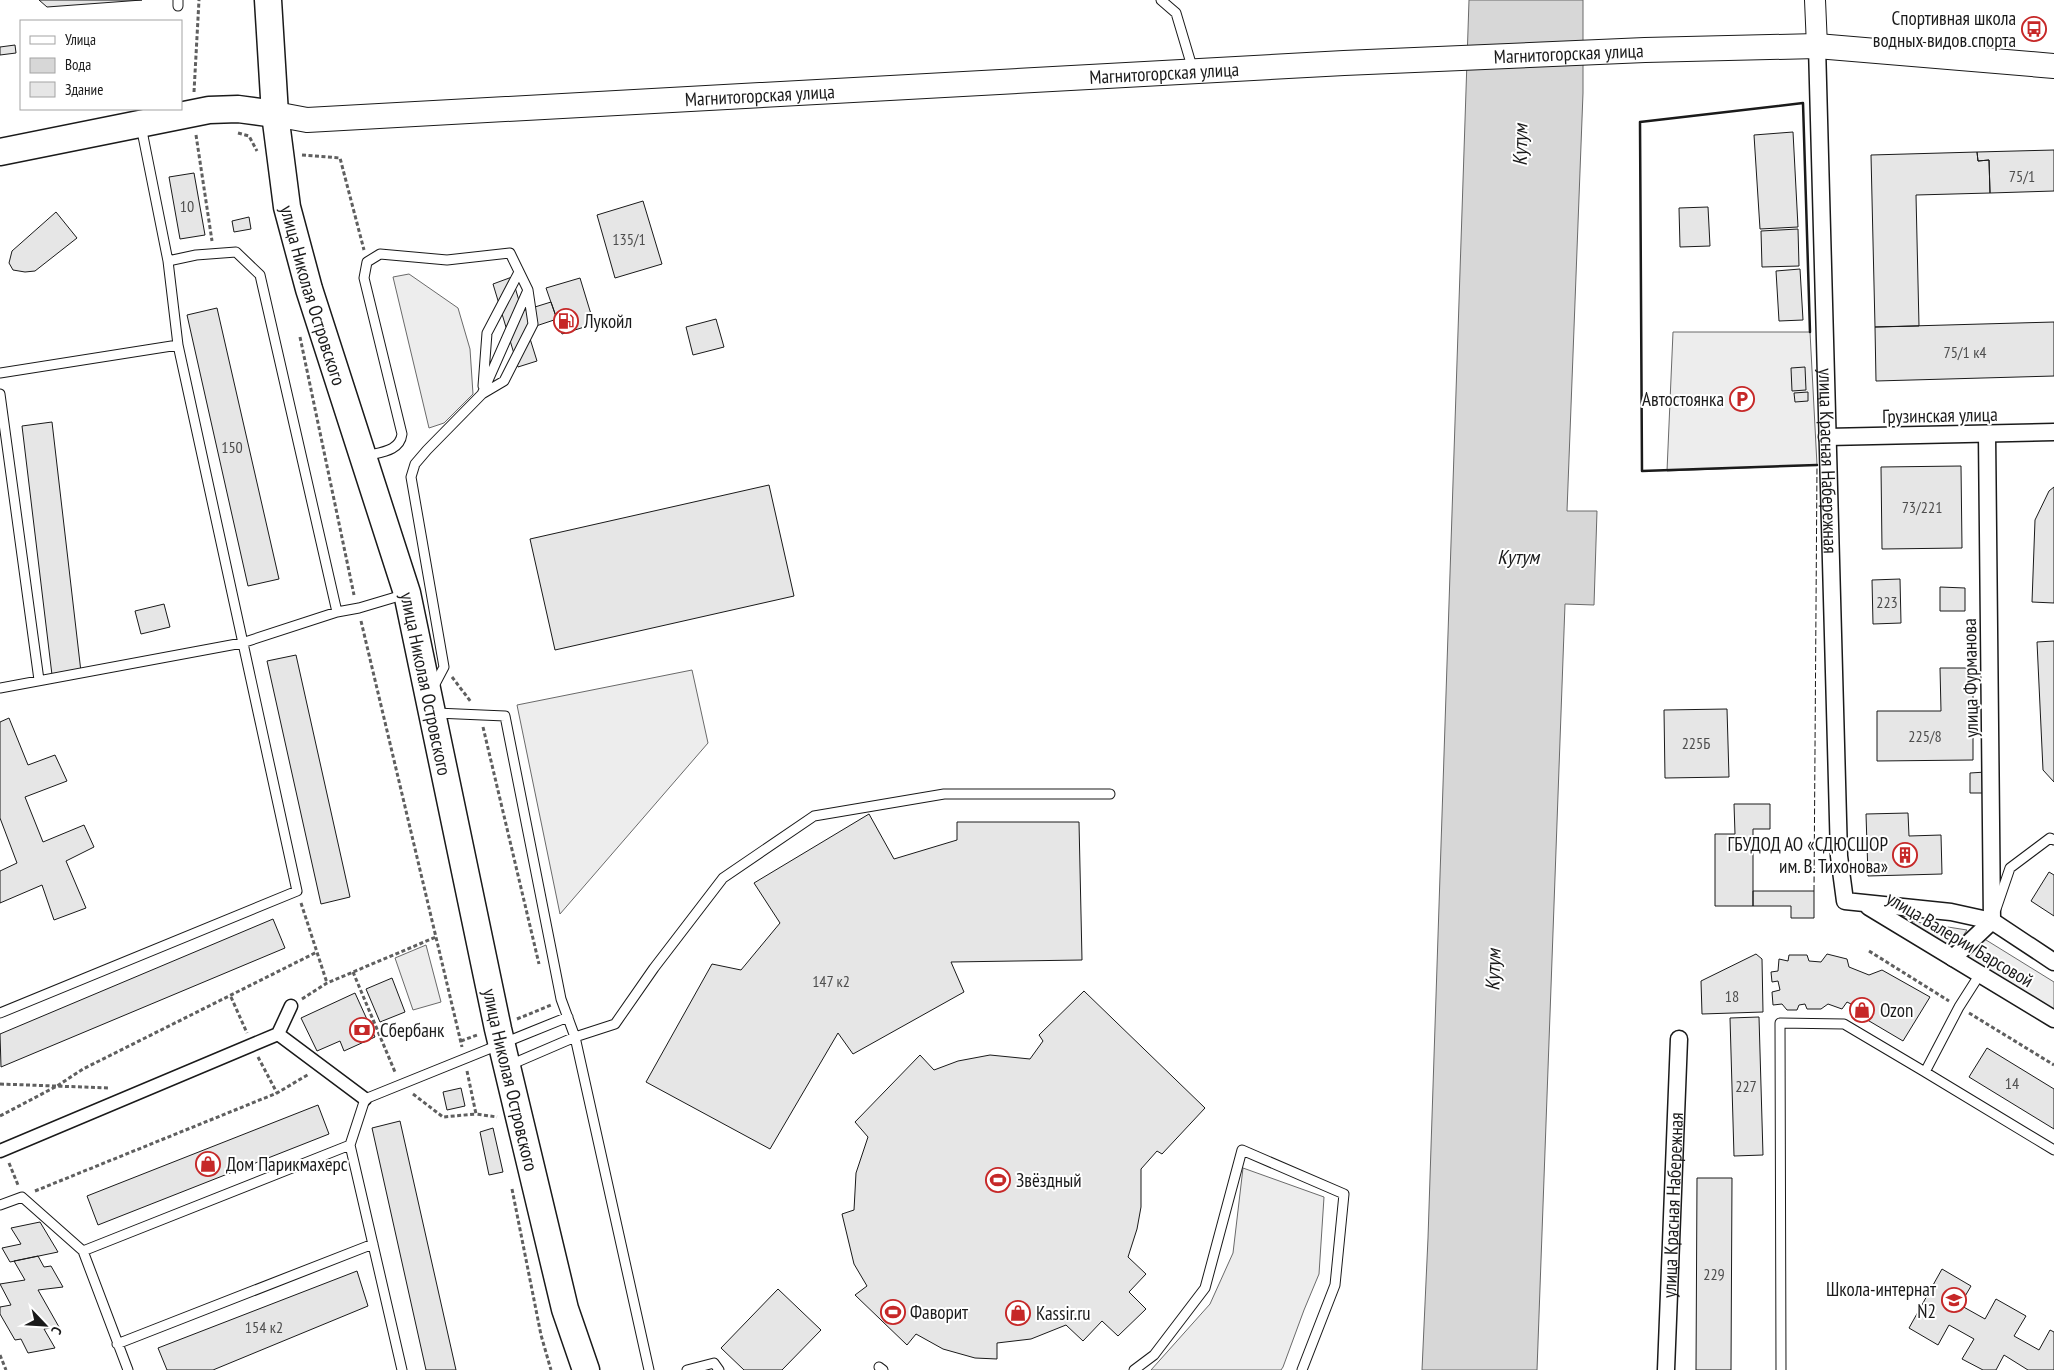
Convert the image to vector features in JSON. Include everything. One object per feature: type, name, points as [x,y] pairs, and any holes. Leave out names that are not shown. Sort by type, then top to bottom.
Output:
[{"type":"main road","name":"улица Николая Островского","points":[[268,0],[275,114],[287,207],[309,290],[407,593],[429,706],[505,1055],[560,1290],[586,1370]]},
{"type":"main road","name":"Магнитогорская улица","points":[[275,114],[307,120],[1344,63],[1646,50],[1817,46],[2054,66]]},
{"type":"main road","points":[[0,152],[141,123],[198,127],[238,109],[275,114]]},
{"type":"street","name":"улица Красная Набережная","points":[[1814,0],[1817,46],[1839,856],[1844,901],[1864,904]]},
{"type":"street","name":"Грузинская улица","points":[[1827,437],[2054,432]]},
{"type":"street","name":"улица Фурманова","points":[[1987,434],[1992,922]]},
{"type":"street","name":"улица Валерии Барсовой","points":[[1864,904],[1951,912],[1992,922],[2054,962]]},
{"type":"street","name":"улица Валерии Барсовой","points":[[1864,904],[2054,1019]]},
{"type":"street","points":[[1953,958],[1992,922]]},
{"type":"street","points":[[2,1150],[278,1034],[291,1006]]},
{"type":"street","points":[[278,1034],[365,1099]]},
{"type":"street","name":"улица Красная Набережная","points":[[1666,1370],[1679,1039]]},
{"type":"lane","points":[[1161,0],[1176,13],[1193,71]]},
{"type":"lane","points":[[0,1013],[297,891],[178,345],[168,261],[141,123]]},
{"type":"lane","points":[[168,261],[214,253],[236,252],[260,275],[337,612]]},
{"type":"lane","points":[[362,458],[396,447],[401,442],[402,434],[364,278],[367,262],[380,254],[447,260],[510,254],[528,290],[533,324],[504,381],[482,394],[427,450],[415,464],[411,477],[444,667],[429,706],[481,715],[505,716],[561,999],[575,1037],[649,1370]]},
{"type":"lane","points":[[482,394],[487,333],[519,272]]},
{"type":"lane","points":[[482,394],[528,290]]},
{"type":"lane","points":[[0,373],[178,345]]},
{"type":"lane","points":[[0,394],[39,680]]},
{"type":"lane","points":[[0,688],[242,643],[337,612],[359,608],[407,593]]},
{"type":"lane","points":[[402,1370],[350,1145],[365,1099],[465,1060],[505,1055],[575,1037],[615,1024],[654,968],[723,878],[814,816],[944,794],[1110,794]]},
{"type":"lane","points":[[1992,922],[2010,868],[2050,838],[2054,840]]},
{"type":"lane","points":[[1925,1072],[1959,1007],[1980,974]]},
{"type":"lane","points":[[505,1055],[568,1018]]},
{"type":"lane","points":[[1781,1370],[1780,1023],[1844,1024],[2054,1150]]},
{"type":"lane","points":[[83,1251],[350,1145]]},
{"type":"lane","points":[[1134,1370],[1154,1355],[1205,1288],[1242,1150],[1344,1194],[1334,1285],[1302,1370]]},
{"type":"lane","points":[[0,1205],[22,1197],[83,1251],[128,1370]]},
{"type":"lane","points":[[118,1344],[373,1244]]},
{"type":"lane","points":[[687,1370],[714,1363],[719,1370]]},
{"type":"path","points":[[200,0],[198,127],[214,253]]},
{"type":"path","points":[[235,132],[249,136],[257,151],[258,161]]},
{"type":"path","points":[[340,158],[367,262]]},
{"type":"path","points":[[299,336],[354,595],[359,608],[369,660],[465,1060],[476,1114]]},
{"type":"path","points":[[444,667],[481,715],[539,968]]},
{"type":"path","points":[[297,891],[327,982]]},
{"type":"path","points":[[291,1006],[327,982],[436,937]]},
{"type":"path","points":[[0,1116],[57,1086],[83,1069],[231,997],[318,952]]},
{"type":"path","points":[[353,972],[400,1085],[443,1117],[476,1114],[497,1116],[499,1126]]},
{"type":"path","points":[[231,997],[252,1045],[277,1093]]},
{"type":"path","points":[[546,997],[548,1006]]},
{"type":"path","points":[[2,1150],[22,1197],[277,1093],[322,1067]]},
{"type":"path","points":[[0,1084],[146,1089]]},
{"type":"path","points":[[510,1183],[541,1335],[551,1370]]},
{"type":"path","points":[[0,1355],[6,1370]]},
{"type":"shaded area","points":[[409,274],[458,308],[470,349],[473,394],[444,423],[429,428],[393,277]]},
{"type":"shaded area","name":"Автостоянка","points":[[1673,332],[1810,332],[1817,465],[1667,471]]},
{"type":"shaded area","points":[[692,670],[708,743],[560,914],[517,705]]},
{"type":"shaded area","points":[[1903,920],[1967,930],[1952,952]]},
{"type":"shaded area","points":[[1978,935],[2054,982],[2054,1011],[1965,956]]},
{"type":"shaded area","points":[[426,945],[441,1002],[413,1010],[395,958]]},
{"type":"shaded area","points":[[1243,1168],[1324,1197],[1319,1274],[1283,1367],[1281,1370],[1151,1370],[1210,1304],[1233,1253]]},
{"type":"water","name":"Кутум","points":[[1469,0],[1583,0],[1583,93],[1567,511],[1597,511],[1594,605],[1565,604],[1537,1370],[1422,1370]]},
{"type":"building","points":[[39,0],[142,0],[47,7]]},
{"type":"building","points":[[15,45],[16,53],[0,55],[0,47]]},
{"type":"building","points":[[1793,132],[1798,227],[1760,229],[1754,135]]},
{"type":"building","points":[[2054,150],[2054,191],[1990,193],[1989,160],[1978,161],[1977,152]]},
{"type":"building","points":[[1977,152],[1978,161],[1989,160],[1990,193],[1916,195],[1919,326],[1875,327],[1871,155]]},
{"type":"building","points":[[194,173],[205,235],[180,239],[169,177]]},
{"type":"building","points":[[643,201],[662,264],[615,278],[597,215]]},
{"type":"building","points":[[1708,207],[1710,246],[1680,247],[1679,208]]},
{"type":"building","points":[[56,212],[77,238],[35,271],[13,270],[9,263],[12,251]]},
{"type":"building","points":[[249,217],[251,229],[234,232],[232,221]]},
{"type":"building","points":[[1798,229],[1799,266],[1762,267],[1761,231]]},
{"type":"building","points":[[1800,269],[1803,320],[1779,321],[1776,271]]},
{"type":"building","points":[[512,277],[522,311],[551,302],[557,319],[527,329],[537,361],[518,367],[493,284]]},
{"type":"building","points":[[580,278],[594,324],[562,334],[546,288]]},
{"type":"building","points":[[217,308],[279,579],[248,586],[187,315]]},
{"type":"building","points":[[716,319],[724,347],[693,355],[686,327]]},
{"type":"building","points":[[2054,322],[2054,376],[1876,381],[1875,327]]},
{"type":"building","points":[[1805,367],[1806,390],[1792,391],[1791,368]]},
{"type":"building","points":[[1808,392],[1808,401],[1795,402],[1794,393]]},
{"type":"building","points":[[52,422],[81,672],[52,675],[22,426]]},
{"type":"building","points":[[1961,466],[1962,548],[1882,549],[1881,467]]},
{"type":"building","points":[[769,485],[794,596],[555,650],[530,539]]},
{"type":"building","points":[[2054,487],[2054,603],[2032,602],[2035,520],[2049,491]]},
{"type":"building","points":[[1900,579],[1901,623],[1873,624],[1872,580]]},
{"type":"building","points":[[1940,587],[1965,588],[1965,611],[1940,611]]},
{"type":"building","points":[[164,604],[170,627],[141,634],[135,611]]},
{"type":"building","points":[[2054,641],[2054,782],[2043,770],[2037,642]]},
{"type":"building","points":[[296,655],[350,897],[321,904],[267,661]]},
{"type":"building","points":[[1940,668],[1973,668],[1973,760],[1877,761],[1877,711],[1941,711]]},
{"type":"building","points":[[1727,709],[1729,777],[1665,778],[1664,710]]},
{"type":"building","points":[[9,718],[28,765],[55,755],[67,781],[25,797],[43,842],[84,825],[94,847],[66,861],[86,908],[54,920],[42,885],[0,903],[0,871],[17,863],[0,818],[0,722]]},
{"type":"building","points":[[1986,772],[1986,793],[1970,793],[1970,773]]},
{"type":"building","points":[[1734,804],[1770,804],[1770,829],[1753,829],[1753,906],[1715,906],[1715,834],[1735,834]]},
{"type":"building","name":"ГБУДОД АО «СДЮСШОР им. В. Тихонова»","points":[[1908,813],[1909,836],[1941,835],[1942,874],[1868,876],[1866,814]]},
{"type":"building","points":[[869,814],[894,859],[957,840],[957,822],[1079,822],[1082,960],[951,962],[964,992],[853,1054],[838,1033],[770,1149],[646,1082],[712,964],[741,970],[780,923],[754,883]]},
{"type":"building","points":[[2049,872],[2054,875],[2054,916],[2031,901]]},
{"type":"building","points":[[1753,891],[1814,891],[1814,918],[1791,918],[1791,906],[1753,906]]},
{"type":"building","points":[[273,919],[285,948],[1,1067],[0,1034]]},
{"type":"building","points":[[1756,954],[1762,959],[1763,1012],[1702,1014],[1701,981]]},
{"type":"building","points":[[1827,954],[1847,959],[1849,967],[1869,975],[1882,970],[1930,997],[1903,1041],[1859,1015],[1855,1006],[1847,1002],[1842,1009],[1828,1004],[1821,1009],[1807,1009],[1805,1004],[1799,1005],[1797,1010],[1787,1010],[1782,1004],[1773,1005],[1772,992],[1780,990],[1778,981],[1772,982],[1771,972],[1778,971],[1779,959],[1788,961],[1789,955],[1807,955],[1809,961],[1821,962]]},
{"type":"building","points":[[392,978],[405,1012],[380,1022],[366,989]]},
{"type":"building","name":"Звёздный","points":[[1084,991],[1205,1108],[1162,1154],[1157,1151],[1141,1169],[1141,1207],[1137,1229],[1128,1257],[1146,1274],[1129,1292],[1146,1309],[1118,1336],[1102,1321],[1083,1341],[1066,1325],[1031,1339],[997,1343],[997,1359],[975,1358],[943,1349],[916,1334],[907,1345],[855,1295],[867,1286],[854,1264],[842,1214],[854,1210],[856,1173],[868,1137],[855,1122],[920,1055],[934,1070],[958,1061],[990,1055],[1030,1059],[1043,1041],[1039,1035]]},
{"type":"building","points":[[355,993],[375,1037],[344,1051],[340,1041],[317,1051],[301,1018]]},
{"type":"building","points":[[1759,1017],[1763,1155],[1734,1156],[1730,1018]]},
{"type":"building","points":[[1987,1048],[2054,1089],[2054,1129],[1969,1077]]},
{"type":"building","points":[[461,1088],[465,1106],[447,1110],[443,1092]]},
{"type":"building","points":[[318,1105],[329,1134],[98,1225],[87,1196]]},
{"type":"building","points":[[400,1121],[456,1370],[426,1370],[372,1128]]},
{"type":"building","points":[[493,1128],[503,1172],[489,1175],[480,1132]]},
{"type":"building","points":[[1697,1178],[1732,1178],[1731,1370],[1696,1370]]},
{"type":"building","points":[[40,1222],[58,1252],[10,1262],[2,1248],[21,1244],[11,1228]]},
{"type":"building","points":[[38,1256],[44,1267],[51,1266],[63,1287],[38,1290],[59,1327],[44,1329],[55,1348],[28,1353],[21,1339],[15,1340],[0,1314],[0,1307],[11,1305],[0,1284],[25,1280],[14,1261]]},
{"type":"building","points":[[1942,1269],[1971,1286],[1960,1305],[1985,1319],[1996,1299],[2026,1316],[2014,1336],[2039,1350],[2050,1330],[2054,1332],[2054,1370],[2028,1370],[2004,1355],[1996,1370],[1983,1370],[1962,1359],[1974,1339],[1949,1325],[1938,1345],[1909,1328]]},
{"type":"building","points":[[357,1271],[368,1306],[213,1370],[167,1370],[158,1348]]},
{"type":"building","points":[[778,1289],[821,1330],[782,1370],[744,1370],[721,1348]]},
{"type":"fence","points":[[1814,891],[1817,465]]},
{"type":"wall","points":[[1810,332],[1803,103],[1640,122],[1642,471],[1817,465]]},
{"type":"place","name":"Спортивная школа водных видов спорта","points":[[2034,29]]},
{"type":"place","name":"Лукойл","points":[[566,321]]},
{"type":"place","name":"Автостоянка","points":[[1742,399]]},
{"type":"place","name":"ГБУДОД АО «СДЮСШОР им. В. Тихонова»","points":[[1905,855]]},
{"type":"place","name":"Ozon","points":[[1862,1010]]},
{"type":"place","name":"Сбербанк","points":[[362,1030]]},
{"type":"place","name":"Дом Парикмахерс","points":[[208,1164]]},
{"type":"place","name":"Звёздный","points":[[998,1180]]},
{"type":"place","name":"Школа-интернат N2","points":[[1954,1300]]},
{"type":"place","name":"Фаворит","points":[[893,1312]]},
{"type":"place","name":"Kassir.ru","points":[[1018,1313]]}]
